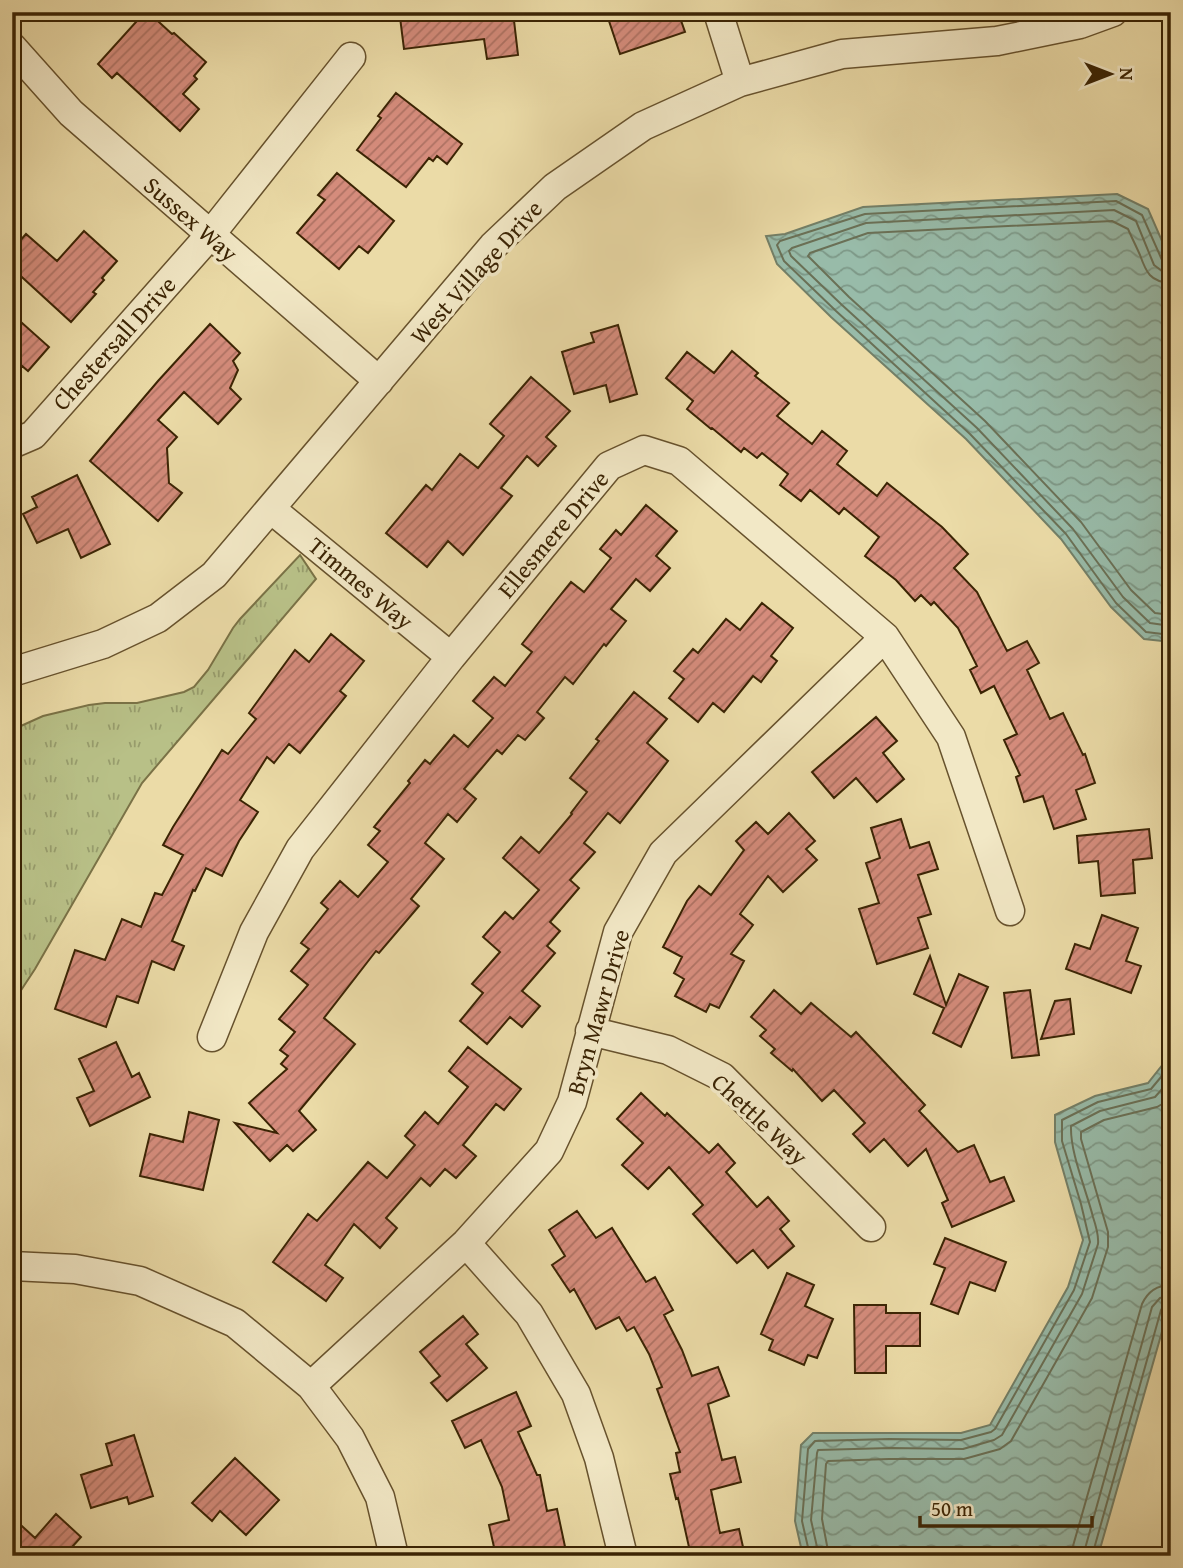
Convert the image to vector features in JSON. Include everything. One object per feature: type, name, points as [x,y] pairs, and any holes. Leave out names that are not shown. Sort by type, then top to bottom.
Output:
[{"type":"street","points":[[718,12],[740,82]]},
{"type":"street","name":"West Village Drive","points":[[12,672],[103,644],[158,618],[214,575],[493,246],[555,187],[643,126],[740,82],[842,54],[997,41],[1080,24],[1113,12]]},
{"type":"street","name":"Sussex Way","points":[[12,47],[71,113],[379,381]]},
{"type":"street","name":"Chestersall Drive","points":[[12,444],[33,435],[210,235],[351,57]]},
{"type":"street","name":"Ellesmere Drive","points":[[212,1037],[254,932],[300,849],[450,657],[609,466],[644,450],[679,461],[885,636],[951,737],[1010,911]]},
{"type":"street","name":"Timmes Way","points":[[271,509],[450,657]]},
{"type":"street","name":"Bryn Mawr Drive","points":[[311,1386],[466,1242],[550,1152],[572,1102],[618,932],[663,853],[885,636]]},
{"type":"street","name":"Chettle Way","points":[[590,1031],[668,1050],[722,1077],[871,1227]]},
{"type":"street","points":[[466,1242],[528,1314],[576,1394],[599,1458],[623,1556]]},
{"type":"street","points":[[12,1266],[75,1269],[140,1281],[235,1323],[311,1386],[350,1438],[380,1497],[394,1556]]},
{"type":"green space","points":[[300,555],[316,579],[142,783],[12,1004],[12,730],[43,716],[89,705],[137,703],[184,692],[194,687],[240,619]]},
{"type":"water","points":[[1117,194],[1148,209],[1166,250],[1171,271],[1171,642],[1144,639],[1111,607],[1061,539],[966,439],[831,317],[777,264],[766,236],[785,234],[863,207]]},
{"type":"water","points":[[1171,1054],[1171,1300],[1098,1556],[803,1556],[795,1521],[801,1445],[813,1433],[961,1433],[990,1425],[1068,1287],[1083,1240],[1055,1142],[1055,1115],[1095,1096],[1148,1083]]},
{"type":"building","points":[[145,12],[174,33],[206,62],[194,76],[197,79],[183,94],[199,109],[180,131],[117,73],[112,78],[98,64]]},
{"type":"building","points":[[435,12],[513,12],[518,55],[487,59],[484,39],[404,49],[400,17]]},
{"type":"building","points":[[606,12],[678,12],[685,32],[620,54]]},
{"type":"building","points":[[396,93],[462,144],[447,164],[437,156],[433,161],[429,158],[406,187],[357,150]]},
{"type":"building","points":[[337,173],[394,221],[368,253],[359,246],[339,269],[297,233],[325,200],[318,195]]},
{"type":"building","points":[[84,231],[117,261],[93,292],[96,294],[71,322],[12,268],[12,250],[26,234],[57,261]]},
{"type":"building","points":[[12,314],[49,347],[28,371],[22,366],[12,377]]},
{"type":"building","points":[[210,324],[240,353],[233,361],[238,370],[230,388],[241,399],[218,424],[184,392],[158,420],[177,437],[167,448],[169,483],[182,493],[158,521],[90,461]]},
{"type":"building","points":[[618,325],[637,394],[610,402],[606,385],[574,394],[562,352],[594,342],[591,333]]},
{"type":"building","points":[[732,351],[758,373],[755,376],[789,403],[777,416],[812,444],[822,431],[847,451],[837,464],[877,496],[887,483],[942,527],[968,554],[954,568],[977,592],[1007,651],[1027,641],[1039,663],[1027,670],[1050,719],[1063,713],[1083,755],[1085,754],[1095,783],[1076,790],[1086,819],[1054,829],[1043,796],[1024,802],[1016,777],[1020,775],[1004,740],[1017,734],[994,686],[981,693],[970,670],[977,666],[958,628],[934,602],[931,605],[921,595],[915,601],[896,580],[865,556],[879,537],[844,508],[839,514],[810,490],[801,501],[780,485],[788,474],[762,453],[757,458],[744,448],[741,452],[711,429],[687,409],[693,401],[666,378],[687,352],[714,373]]},
{"type":"building","points":[[531,377],[570,411],[546,437],[556,446],[538,466],[527,456],[501,488],[512,496],[463,555],[448,541],[427,567],[386,533],[426,485],[432,490],[460,454],[478,468],[504,436],[490,424]]},
{"type":"building","points":[[77,475],[110,544],[81,558],[68,529],[37,543],[23,514],[37,507],[32,497]]},
{"type":"building","points":[[646,505],[677,531],[656,556],[670,568],[650,591],[636,579],[611,609],[626,621],[573,684],[565,677],[537,712],[544,718],[525,740],[518,735],[502,754],[497,750],[464,789],[476,799],[457,822],[448,814],[425,843],[444,859],[411,899],[419,906],[379,953],[376,951],[324,1018],[355,1044],[299,1111],[316,1130],[293,1151],[287,1145],[270,1161],[235,1123],[277,1133],[249,1103],[287,1069],[281,1064],[288,1056],[280,1050],[295,1032],[279,1019],[308,985],[291,971],[309,949],[301,943],[328,909],[321,903],[340,881],[358,897],[388,862],[368,845],[380,831],[374,827],[425,760],[430,764],[454,735],[468,747],[493,718],[473,701],[494,677],[505,686],[532,652],[522,644],[571,582],[584,592],[611,558],[600,549],[616,530],[621,535]]},
{"type":"building","points":[[762,603],[793,628],[771,656],[777,661],[761,682],[753,676],[724,712],[713,703],[698,722],[669,698],[684,679],[674,671],[693,649],[698,653],[726,619],[740,630]]},
{"type":"building","points":[[331,634],[364,661],[340,691],[346,696],[300,753],[289,744],[274,763],[267,757],[240,800],[258,812],[239,841],[222,876],[206,868],[195,891],[193,890],[172,941],[184,946],[174,970],[152,961],[138,1003],[117,996],[106,1027],[55,1009],[75,950],[105,960],[122,919],[141,927],[155,893],[162,895],[183,855],[163,845],[222,750],[228,754],[256,719],[249,713],[295,650],[309,662]]},
{"type":"building","points":[[634,692],[667,719],[647,743],[668,761],[620,823],[608,813],[584,843],[595,852],[570,880],[579,888],[550,922],[560,931],[547,946],[555,953],[522,991],[540,1006],[522,1027],[510,1017],[487,1044],[460,1021],[483,993],[472,984],[500,952],[483,937],[505,912],[513,919],[539,890],[503,858],[521,837],[539,853],[572,814],[587,792],[570,778],[599,741],[596,739]]},
{"type":"building","points":[[876,717],[897,741],[883,753],[904,779],[877,802],[856,778],[834,798],[812,772]]},
{"type":"building","points":[[789,813],[815,841],[806,849],[817,860],[783,892],[768,876],[740,914],[753,925],[731,954],[744,961],[719,1008],[710,1004],[706,1012],[675,996],[684,979],[674,973],[682,957],[663,947],[687,901],[699,886],[711,895],[744,850],[736,841],[756,822],[768,834]]},
{"type":"building","points":[[901,819],[910,848],[929,842],[938,869],[918,875],[931,914],[918,918],[928,948],[877,964],[859,909],[879,903],[866,863],[880,858],[871,828]]},
{"type":"building","points":[[1149,829],[1152,858],[1133,860],[1135,893],[1101,896],[1098,861],[1079,863],[1077,836]]},
{"type":"building","points":[[1102,915],[1138,928],[1126,961],[1141,966],[1131,993],[1066,969],[1075,944],[1090,949]]},
{"type":"building","points":[[930,956],[946,1005],[959,974],[988,987],[961,1047],[933,1033],[944,1008],[914,994]]},
{"type":"building","points":[[774,990],[801,1014],[811,1003],[851,1037],[856,1032],[925,1105],[919,1111],[958,1152],[974,1145],[990,1182],[1004,1177],[1014,1201],[952,1227],[942,1203],[948,1200],[926,1149],[908,1166],[884,1139],[870,1152],[853,1134],[865,1123],[834,1090],[822,1101],[793,1069],[792,1071],[771,1053],[775,1049],[760,1036],[766,1030],[751,1017]]},
{"type":"building","points":[[1030,990],[1039,1055],[1012,1058],[1004,993]]},
{"type":"building","points":[[1070,999],[1074,1034],[1041,1039],[1055,1001]]},
{"type":"building","points":[[116,1042],[132,1077],[139,1073],[150,1097],[90,1126],[77,1098],[94,1091],[79,1059]]},
{"type":"building","points":[[468,1047],[521,1089],[504,1110],[496,1104],[463,1145],[476,1156],[456,1178],[445,1169],[430,1186],[421,1178],[386,1218],[397,1228],[380,1248],[354,1224],[325,1265],[343,1278],[326,1301],[273,1262],[308,1214],[317,1221],[368,1162],[387,1178],[415,1145],[405,1136],[425,1112],[438,1124],[468,1087],[449,1071]]},
{"type":"building","points":[[641,1093],[665,1116],[667,1113],[709,1153],[718,1144],[735,1163],[726,1172],[757,1207],[768,1197],[789,1221],[780,1229],[794,1246],[768,1268],[753,1250],[737,1263],[693,1214],[703,1205],[669,1167],[648,1189],[622,1165],[643,1143],[617,1119]]},
{"type":"building","points":[[189,1112],[219,1120],[203,1190],[140,1176],[150,1134],[183,1142]]},
{"type":"building","points":[[577,1211],[596,1238],[612,1228],[646,1282],[655,1277],[673,1310],[664,1315],[692,1376],[718,1367],[729,1396],[708,1404],[722,1460],[735,1457],[741,1482],[711,1490],[720,1533],[739,1529],[745,1556],[691,1556],[670,1474],[680,1472],[676,1453],[680,1452],[657,1389],[662,1387],[649,1354],[634,1327],[627,1331],[619,1317],[596,1329],[574,1289],[570,1292],[552,1265],[565,1256],[549,1230]]},
{"type":"building","points":[[945,1238],[1006,1262],[995,1291],[970,1282],[958,1314],[931,1304],[945,1268],[934,1264]]},
{"type":"building","points":[[787,1273],[814,1285],[805,1306],[833,1319],[817,1358],[808,1355],[804,1365],[769,1350],[773,1340],[761,1334]]},
{"type":"building","points":[[854,1305],[886,1305],[886,1313],[920,1313],[920,1346],[886,1346],[886,1373],[855,1373]]},
{"type":"building","points":[[463,1316],[478,1334],[466,1344],[487,1368],[447,1401],[431,1383],[440,1376],[420,1352]]},
{"type":"building","points":[[516,1392],[531,1426],[518,1432],[537,1475],[540,1475],[547,1511],[557,1509],[567,1556],[496,1556],[489,1525],[509,1520],[502,1487],[481,1440],[465,1448],[452,1421]]},
{"type":"building","points":[[134,1435],[153,1496],[129,1504],[127,1497],[91,1508],[81,1475],[112,1465],[106,1444]]},
{"type":"building","points":[[235,1458],[279,1500],[246,1535],[220,1511],[212,1521],[192,1503]]},
{"type":"building","points":[[56,1514],[81,1537],[64,1556],[12,1556],[12,1517],[35,1538]]}]
